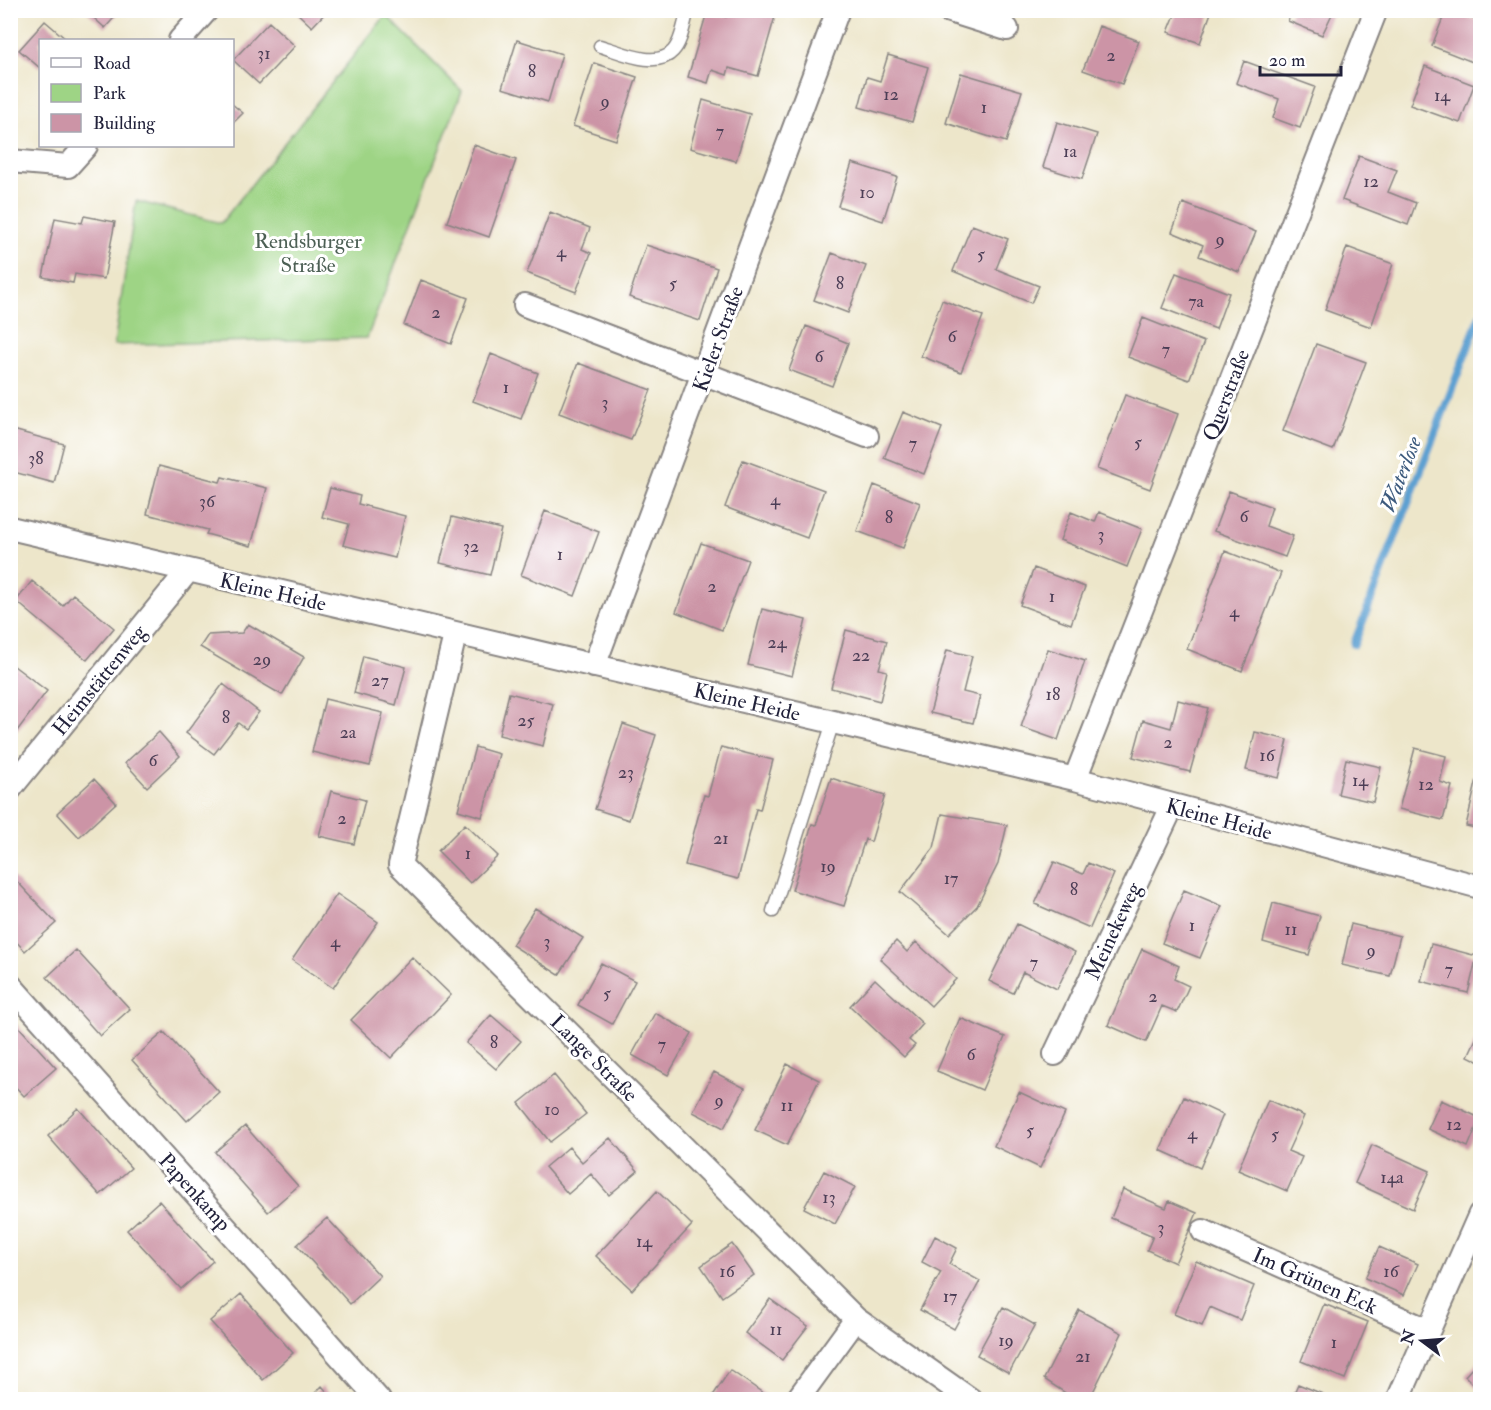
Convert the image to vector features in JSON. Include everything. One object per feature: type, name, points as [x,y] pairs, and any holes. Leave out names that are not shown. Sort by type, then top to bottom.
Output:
[{"type":"street","points":[[181,39],[207,10]]},
{"type":"street","name":"Kieler Straße","points":[[594,666],[705,373],[838,10]]},
{"type":"street","points":[[947,10],[1007,29]]},
{"type":"street","name":"Querstraße","points":[[1076,779],[1376,10]]},
{"type":"street","points":[[10,161],[68,166],[85,147]]},
{"type":"street","points":[[525,305],[867,436]]},
{"type":"street","name":"Kleine Heide","points":[[10,528],[187,572],[1076,779],[1172,807],[1480,887]]},
{"type":"street","name":"Heimstättenweg","points":[[10,789],[187,572]]},
{"type":"street","name":"Lange Straße","points":[[455,635],[400,865],[856,1319],[971,1400]]},
{"type":"street","name":"Meinekeweg","points":[[1055,1054],[1172,807]]},
{"type":"street","name":"Papenkamp","points":[[10,985],[379,1400]]},
{"type":"street","points":[[1398,1400],[1480,1214]]},
{"type":"street","name":"Im Grünen Eck","points":[[1203,1231],[1427,1330]]},
{"type":"street","points":[[797,1400],[856,1319]]},
{"type":"lane","points":[[600,46],[648,59],[662,58],[674,51],[688,10]]},
{"type":"lane","points":[[773,911],[833,722]]},
{"type":"green space","name":"Rendsburger Straße","points":[[386,15],[462,91],[367,338],[114,345],[136,201],[221,223]]},
{"type":"building","points":[[85,10],[121,10],[105,28]]},
{"type":"building","points":[[294,10],[328,10],[312,27]]},
{"type":"building","points":[[728,10],[776,13],[758,76],[729,68],[727,75],[712,70],[708,83],[688,77],[707,12],[726,17]]},
{"type":"building","points":[[1177,10],[1212,10],[1200,43],[1168,32]]},
{"type":"building","points":[[1292,10],[1334,10],[1322,35],[1288,21]]},
{"type":"building","points":[[1446,10],[1480,21],[1480,65],[1432,46]]},
{"type":"building","points":[[45,21],[66,39],[39,39],[39,67],[19,50]]},
{"type":"building","points":[[269,22],[295,46],[259,84],[234,59]]},
{"type":"building","points":[[1099,26],[1139,41],[1122,84],[1083,70]]},
{"type":"building","points":[[517,40],[562,54],[548,102],[502,88]]},
{"type":"building","points":[[888,55],[928,67],[912,122],[859,107],[867,77],[880,81]]},
{"type":"building","points":[[1244,61],[1315,87],[1300,128],[1273,118],[1279,99],[1236,83]]},
{"type":"building","points":[[594,63],[637,77],[616,140],[573,126]]},
{"type":"building","points":[[1425,66],[1474,85],[1460,123],[1410,105]]},
{"type":"building","points":[[961,73],[1022,91],[1006,142],[946,123]]},
{"type":"building","points":[[703,100],[750,114],[736,161],[690,148]]},
{"type":"building","points":[[234,106],[243,113],[234,122]]},
{"type":"building","points":[[1057,122],[1097,134],[1082,179],[1043,167]]},
{"type":"building","points":[[474,145],[516,160],[489,237],[447,222]]},
{"type":"building","points":[[1359,156],[1397,170],[1388,192],[1416,203],[1408,225],[1342,200]]},
{"type":"building","points":[[852,163],[897,177],[883,221],[838,206]]},
{"type":"building","points":[[10,199],[17,200],[11,224],[10,224]]},
{"type":"building","points":[[1183,203],[1256,232],[1239,272],[1199,256],[1203,245],[1172,232]]},
{"type":"building","points":[[550,212],[590,228],[582,249],[591,253],[576,292],[527,273]]},
{"type":"building","points":[[84,216],[115,222],[104,279],[75,274],[73,283],[43,277],[55,218],[82,223]]},
{"type":"building","points":[[972,225],[1008,239],[996,269],[1039,286],[1031,303],[953,271]]},
{"type":"building","points":[[646,245],[717,268],[700,321],[629,297]]},
{"type":"building","points":[[1347,247],[1393,264],[1371,327],[1325,310]]},
{"type":"building","points":[[832,253],[866,266],[848,313],[814,300]]},
{"type":"building","points":[[1176,273],[1229,293],[1216,329],[1162,308]]},
{"type":"building","points":[[421,280],[468,298],[451,344],[404,325]]},
{"type":"building","points":[[942,300],[983,316],[961,372],[921,356]]},
{"type":"building","points":[[1143,318],[1204,342],[1189,380],[1128,357]]},
{"type":"building","points":[[806,326],[848,343],[832,386],[789,370]]},
{"type":"building","points":[[1316,344],[1366,362],[1333,450],[1283,431]]},
{"type":"building","points":[[491,354],[538,373],[521,419],[473,401]]},
{"type":"building","points":[[578,363],[651,390],[631,440],[559,413]]},
{"type":"building","points":[[1125,395],[1178,414],[1150,489],[1097,469]]},
{"type":"building","points":[[903,412],[942,428],[924,474],[884,458]]},
{"type":"building","points":[[13,430],[64,444],[54,483],[10,471]]},
{"type":"building","points":[[743,460],[824,490],[807,538],[725,507]]},
{"type":"building","points":[[159,466],[220,482],[222,477],[267,488],[251,546],[206,534],[208,530],[147,514]]},
{"type":"building","points":[[874,485],[920,503],[903,548],[857,531]]},
{"type":"building","points":[[330,488],[360,496],[358,504],[405,516],[395,558],[343,545],[349,524],[322,517]]},
{"type":"building","points":[[1229,491],[1272,507],[1266,526],[1293,536],[1285,557],[1214,531]]},
{"type":"building","points":[[545,511],[599,532],[575,596],[521,575]]},
{"type":"building","points":[[1071,512],[1095,522],[1099,512],[1142,529],[1127,567],[1060,540]]},
{"type":"building","points":[[452,517],[501,529],[490,575],[440,563]]},
{"type":"building","points":[[701,543],[748,560],[722,630],[676,612]]},
{"type":"building","points":[[1225,551],[1281,573],[1242,671],[1187,649]]},
{"type":"building","points":[[1034,568],[1085,587],[1071,624],[1020,605]]},
{"type":"building","points":[[32,581],[63,606],[73,594],[114,628],[87,660],[16,601]]},
{"type":"building","points":[[762,609],[806,620],[792,676],[748,665]]},
{"type":"building","points":[[248,624],[304,657],[282,695],[200,647],[208,635],[242,633]]},
{"type":"building","points":[[846,630],[887,641],[879,669],[887,671],[880,701],[831,688]]},
{"type":"building","points":[[1048,649],[1085,661],[1058,740],[1021,727]]},
{"type":"building","points":[[947,650],[972,656],[963,692],[980,696],[973,723],[930,713]]},
{"type":"building","points":[[363,656],[406,667],[396,705],[354,693]]},
{"type":"building","points":[[10,663],[47,691],[17,731],[10,726]]},
{"type":"building","points":[[223,684],[259,712],[246,729],[238,723],[214,754],[186,733]]},
{"type":"building","points":[[509,693],[553,704],[543,746],[499,735]]},
{"type":"building","points":[[325,699],[383,713],[370,766],[312,752]]},
{"type":"building","points":[[1178,700],[1208,708],[1190,772],[1133,757],[1143,720],[1171,728]]},
{"type":"building","points":[[623,724],[656,735],[629,820],[595,809]]},
{"type":"building","points":[[159,732],[180,756],[147,787],[125,763]]},
{"type":"building","points":[[1255,732],[1288,740],[1279,778],[1246,770]]},
{"type":"building","points":[[475,747],[499,754],[482,817],[458,810]]},
{"type":"building","points":[[721,747],[773,760],[760,810],[756,809],[738,879],[685,865],[704,795],[708,796]]},
{"type":"building","points":[[1415,748],[1446,756],[1440,782],[1452,786],[1443,820],[1399,809]]},
{"type":"building","points":[[1346,759],[1381,767],[1373,802],[1338,794]]},
{"type":"building","points":[[1480,766],[1480,829],[1466,826]]},
{"type":"building","points":[[831,778],[885,795],[871,842],[865,839],[844,906],[792,890],[812,824],[816,825]]},
{"type":"building","points":[[94,779],[116,803],[79,837],[57,813]]},
{"type":"building","points":[[331,791],[365,800],[354,844],[319,836]]},
{"type":"building","points":[[942,814],[1007,825],[998,864],[977,906],[949,934],[900,892],[934,848]]},
{"type":"building","points":[[465,824],[498,856],[470,883],[438,851]]},
{"type":"building","points":[[1054,862],[1083,874],[1088,863],[1114,874],[1090,928],[1035,904]]},
{"type":"building","points":[[10,874],[56,923],[25,951],[10,935]]},
{"type":"building","points":[[1184,890],[1222,906],[1200,958],[1162,943]]},
{"type":"building","points":[[337,894],[378,922],[333,988],[292,960]]},
{"type":"building","points":[[1273,903],[1320,916],[1309,955],[1263,942]]},
{"type":"building","points":[[535,908],[583,938],[559,975],[512,945]]},
{"type":"building","points":[[1017,924],[1075,952],[1057,989],[1023,972],[1013,993],[989,981]]},
{"type":"building","points":[[1351,924],[1400,936],[1390,976],[1342,965]]},
{"type":"building","points":[[896,941],[907,952],[916,942],[956,979],[931,1006],[880,959]]},
{"type":"building","points":[[1431,944],[1477,956],[1468,993],[1421,981]]},
{"type":"building","points":[[1142,949],[1179,966],[1174,979],[1189,986],[1177,1012],[1162,1006],[1146,1042],[1108,1025]]},
{"type":"building","points":[[76,950],[130,1009],[100,1036],[47,977]]},
{"type":"building","points":[[412,957],[451,995],[391,1058],[351,1020]]},
{"type":"building","points":[[601,963],[635,981],[612,1024],[578,1005]]},
{"type":"building","points":[[875,979],[923,1024],[909,1040],[915,1045],[904,1057],[850,1006]]},
{"type":"building","points":[[655,1013],[692,1033],[668,1075],[632,1055]]},
{"type":"building","points":[[491,1015],[521,1041],[496,1069],[466,1043]]},
{"type":"building","points":[[10,1017],[56,1068],[24,1096],[10,1081]]},
{"type":"building","points":[[960,1018],[1005,1037],[982,1090],[937,1071]]},
{"type":"building","points":[[1480,1030],[1480,1062],[1468,1056]]},
{"type":"building","points":[[164,1032],[219,1092],[187,1121],[132,1060]]},
{"type":"building","points":[[787,1064],[819,1080],[787,1145],[755,1130]]},
{"type":"building","points":[[714,1072],[745,1088],[724,1128],[693,1112]]},
{"type":"building","points":[[554,1075],[586,1114],[550,1142],[519,1103]]},
{"type":"building","points":[[1019,1092],[1065,1113],[1040,1168],[994,1146]]},
{"type":"building","points":[[1184,1097],[1223,1115],[1200,1168],[1160,1150]]},
{"type":"building","points":[[1268,1100],[1304,1116],[1288,1151],[1302,1157],[1287,1191],[1238,1170]]},
{"type":"building","points":[[1441,1100],[1480,1118],[1468,1147],[1428,1129]]},
{"type":"building","points":[[78,1108],[131,1168],[100,1195],[48,1136]]},
{"type":"building","points":[[245,1126],[298,1186],[268,1212],[215,1152]]},
{"type":"building","points":[[610,1138],[638,1171],[609,1195],[591,1174],[568,1194],[545,1167],[569,1147],[582,1162]]},
{"type":"building","points":[[1372,1145],[1430,1171],[1413,1209],[1355,1183]]},
{"type":"building","points":[[824,1171],[855,1187],[835,1224],[804,1208]]},
{"type":"building","points":[[1123,1189],[1166,1208],[1169,1201],[1197,1213],[1175,1263],[1147,1250],[1153,1236],[1111,1218]]},
{"type":"building","points":[[657,1191],[692,1225],[632,1290],[596,1256]]},
{"type":"building","points":[[159,1201],[213,1261],[181,1289],[127,1230]]},
{"type":"building","points":[[327,1218],[380,1276],[350,1304],[297,1245]]},
{"type":"building","points":[[935,1236],[957,1248],[949,1264],[980,1281],[954,1329],[920,1310],[941,1272],[922,1262]]},
{"type":"building","points":[[732,1244],[754,1275],[722,1297],[701,1266]]},
{"type":"building","points":[[1379,1247],[1418,1264],[1404,1295],[1365,1278]]},
{"type":"building","points":[[1196,1261],[1254,1286],[1240,1320],[1210,1307],[1202,1326],[1174,1314]]},
{"type":"building","points":[[241,1294],[293,1353],[263,1380],[210,1321]]},
{"type":"building","points":[[770,1299],[808,1326],[782,1360],[745,1333]]},
{"type":"building","points":[[1324,1304],[1368,1322],[1345,1379],[1301,1361]]},
{"type":"building","points":[[1003,1307],[1035,1325],[1009,1373],[977,1355]]},
{"type":"building","points":[[1079,1310],[1122,1333],[1089,1400],[1076,1400],[1044,1379]]},
{"type":"building","points":[[1480,1359],[1480,1391],[1465,1376]]},
{"type":"building","points":[[730,1370],[770,1398],[769,1400],[710,1400]]},
{"type":"building","points":[[1298,1384],[1335,1399],[1335,1400],[1291,1400]]},
{"type":"building","points":[[322,1386],[334,1400],[308,1400]]},
{"type":"building","points":[[873,1393],[881,1400],[868,1400]]},
{"type":"waterway","name":"Waterlose","points":[[1354,644],[1480,316]]}]
